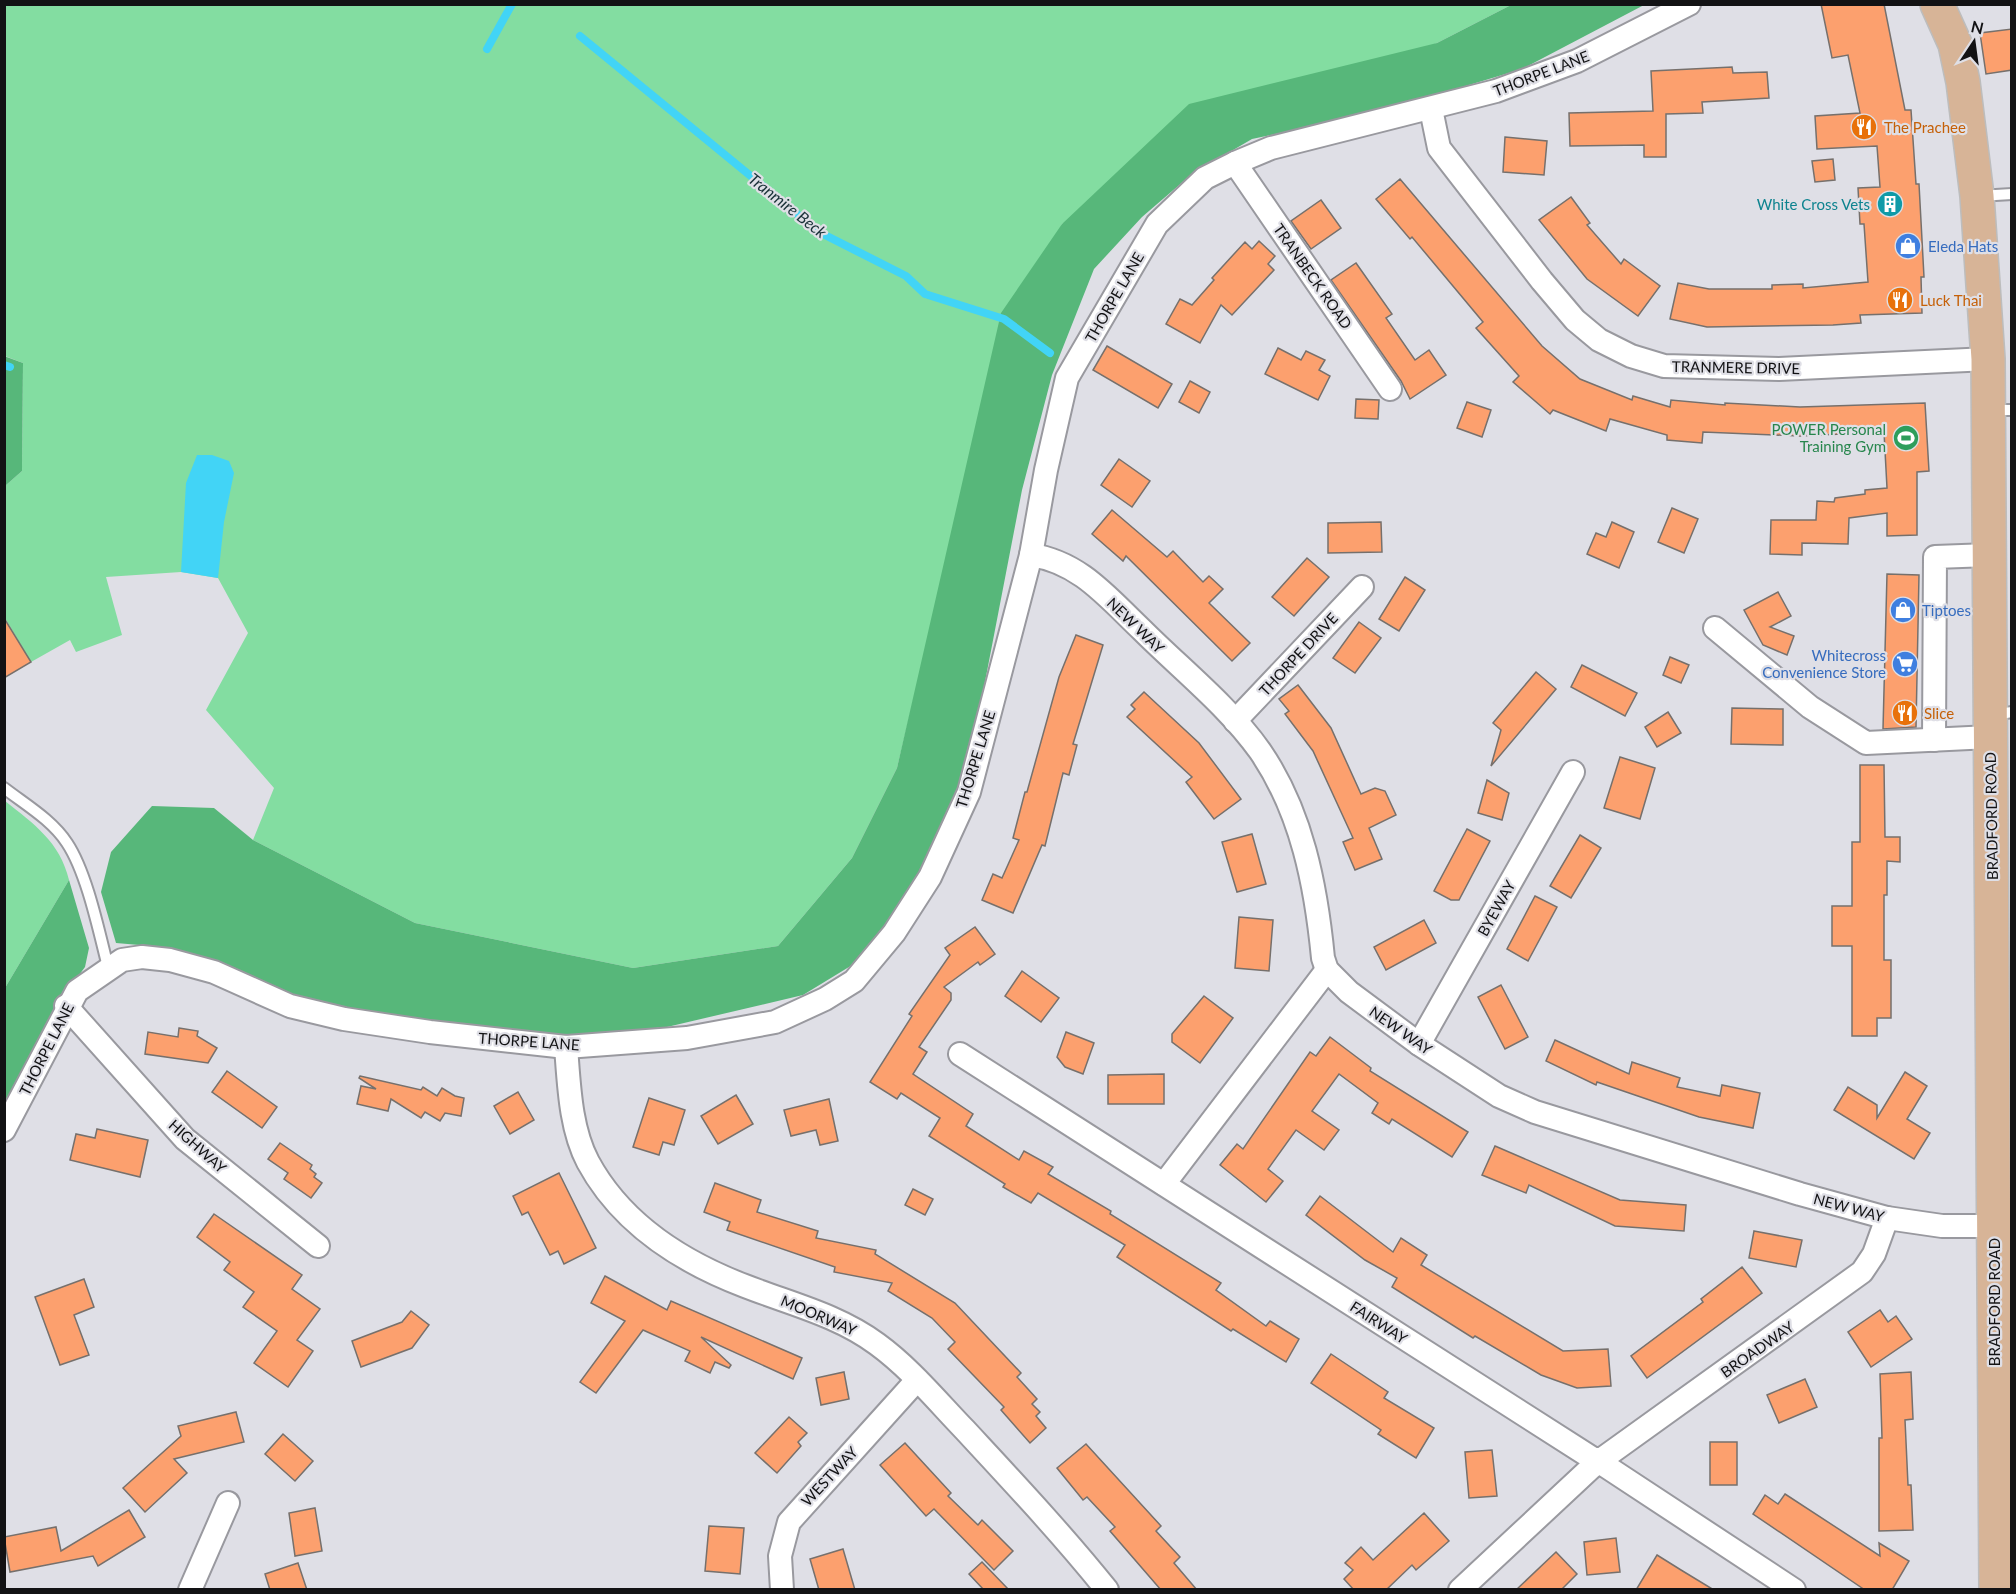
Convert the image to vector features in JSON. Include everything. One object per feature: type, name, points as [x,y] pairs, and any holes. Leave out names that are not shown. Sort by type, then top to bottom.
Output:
[{"type":"main road","name":"BRADFORD ROAD","points":[[1936,4],[1955,44]]},
{"type":"main road","name":"BRADFORD ROAD","points":[[1961,4],[1955,44],[1977,196],[1988,359],[2000,410],[1989,555],[1997,722],[1994,1226],[2003,1280],[1996,1590]]},
{"type":"street","name":"THORPE LANE","points":[[4,1131],[66,1006],[77,991],[108,967],[122,960],[142,957],[170,960],[214,972],[290,1006],[344,1019],[430,1032],[566,1047],[687,1038],[775,1022],[825,999],[854,981],[894,933],[930,878],[969,792],[1031,555],[1046,470],[1067,378],[1157,224],[1205,178],[1234,163],[1271,148],[1496,91],[1577,61],[1689,4]]},
{"type":"street","name":"TRANMERE DRIVE","points":[[1431,109],[1439,148],[1542,281],[1575,320],[1599,340],[1631,356],[1664,366],[1779,369],[1988,359]]},
{"type":"street","name":"TRANBECK ROAD","points":[[1234,163],[1390,389]]},
{"type":"street","name":"NEW WAY","points":[[1031,555],[1059,561],[1089,579],[1235,721],[1260,752],[1296,821],[1312,877],[1323,958],[1328,970],[1348,992],[1419,1044],[1499,1096],[1535,1112],[1800,1194],[1887,1218],[1942,1226],[1994,1226]]},
{"type":"street","points":[[1934,740],[1935,557],[1989,555]]},
{"type":"street","name":"THORPE DRIVE","points":[[1235,721],[1362,587]]},
{"type":"street","points":[[1715,628],[1810,707],[1866,743],[1934,740],[1997,722]]},
{"type":"street","name":"BYEWAY","points":[[1419,1044],[1573,772]]},
{"type":"street","points":[[1164,1184],[1328,970]]},
{"type":"street","name":"HIGHWAY","points":[[66,1006],[185,1139],[318,1246]]},
{"type":"street","name":"MOORWAY","points":[[566,1047],[571,1108],[587,1161],[617,1204],[650,1234],[696,1264],[854,1328],[880,1346],[917,1380],[1055,1526],[1107,1590]]},
{"type":"street","name":"FAIRWAY","points":[[960,1054],[1794,1590]]},
{"type":"street","name":"BROADWAY","points":[[1460,1590],[1598,1462],[1862,1272],[1874,1254],[1887,1218]]},
{"type":"street","name":"WESTWAY","points":[[782,1590],[780,1556],[789,1522],[917,1380]]},
{"type":"street","points":[[190,1590],[228,1503]]},
{"type":"lane","points":[[1977,196],[2012,194]]},
{"type":"lane","points":[[4,788],[56,829],[69,845],[94,914],[108,967]]},
{"type":"green space","points":[[5,5],[1511,5],[1062,224],[948,555],[897,768],[852,858],[778,946],[633,968],[415,923],[253,840],[274,788],[206,710],[248,633],[218,578],[181,572],[106,577],[122,635],[76,652],[70,640],[31,662],[5,618],[5,486],[22,471],[23,363],[5,356]]},
{"type":"green space","points":[[1511,5],[1644,5],[1522,69],[1383,111],[1252,139],[1192,174],[1142,217],[1094,269],[1052,375],[1022,490],[967,775],[927,864],[867,956],[803,995],[667,1027],[565,1036],[370,1024],[204,962],[151,946],[116,943],[101,892],[111,852],[152,806],[214,808],[253,840],[415,923],[633,968],[778,946],[852,858],[897,768],[1001,313],[1062,224],[1189,104],[1437,43]]},
{"type":"green space","points":[[4,356],[23,363],[22,471],[5,486]]},
{"type":"green space","points":[[5,801],[36,826],[52,844],[65,867],[69,880],[5,988]]},
{"type":"green space","points":[[69,880],[89,948],[85,967],[59,1002],[5,1108],[5,988]]},
{"type":"water","points":[[197,455],[212,455],[229,461],[234,473],[224,522],[218,578],[181,572],[186,483]]},
{"type":"building","points":[[1821,4],[1884,4],[1905,110],[1911,110],[1916,184],[1919,184],[1924,277],[1921,277],[1922,313],[1860,315],[1861,323],[1833,325],[1707,327],[1670,319],[1678,283],[1709,289],[1772,289],[1772,285],[1803,284],[1803,288],[1868,282],[1864,224],[1860,224],[1858,188],[1880,187],[1877,146],[1817,149],[1815,116],[1860,113],[1848,55],[1832,58]]},
{"type":"building","points":[[2012,29],[2012,70],[1986,74],[1980,33]]},
{"type":"building","points":[[1732,67],[1733,73],[1767,72],[1769,98],[1702,102],[1703,113],[1666,114],[1666,157],[1644,157],[1644,145],[1570,146],[1569,113],[1653,111],[1651,71]]},
{"type":"building","points":[[1505,137],[1547,141],[1544,175],[1503,172]]},
{"type":"building","points":[[1833,159],[1835,180],[1815,182],[1812,161]]},
{"type":"building","points":[[1400,179],[1542,346],[1580,379],[1632,400],[1633,396],[1670,407],[1671,400],[1725,405],[1725,403],[1800,407],[1925,403],[1929,471],[1917,472],[1917,535],[1887,536],[1887,513],[1849,518],[1848,544],[1802,543],[1802,555],[1770,554],[1771,520],[1816,520],[1817,501],[1834,502],[1835,498],[1865,494],[1865,490],[1887,488],[1884,432],[1800,436],[1703,432],[1702,443],[1667,440],[1667,435],[1610,419],[1606,431],[1553,410],[1550,414],[1513,382],[1519,376],[1476,328],[1483,322],[1412,237],[1410,239],[1376,199]]},
{"type":"building","points":[[1571,197],[1590,223],[1587,225],[1621,264],[1624,259],[1660,286],[1638,316],[1587,279],[1539,220]]},
{"type":"building","points":[[1321,200],[1341,228],[1311,249],[1291,221]]},
{"type":"building","points":[[1259,241],[1275,256],[1268,264],[1274,270],[1232,315],[1221,305],[1200,343],[1166,324],[1180,299],[1192,305],[1214,280],[1212,278],[1245,242],[1252,249]]},
{"type":"building","points":[[1356,263],[1392,314],[1386,318],[1415,360],[1429,350],[1446,375],[1410,399],[1401,381],[1331,280]]},
{"type":"building","points":[[1107,346],[1172,384],[1158,408],[1093,370]]},
{"type":"building","points":[[1278,348],[1301,360],[1306,351],[1325,360],[1319,370],[1330,376],[1318,400],[1265,374]]},
{"type":"building","points":[[1190,381],[1210,392],[1199,413],[1179,402]]},
{"type":"building","points":[[1356,399],[1379,400],[1378,419],[1355,418]]},
{"type":"building","points":[[1467,402],[1491,410],[1482,437],[1457,428]]},
{"type":"building","points":[[1119,459],[1150,481],[1132,507],[1101,485]]},
{"type":"building","points":[[1672,508],[1698,519],[1684,553],[1658,542]]},
{"type":"building","points":[[1112,510],[1167,557],[1173,551],[1203,582],[1209,576],[1223,589],[1209,603],[1250,643],[1232,661],[1126,556],[1123,561],[1092,534]]},
{"type":"building","points":[[1381,522],[1382,552],[1328,553],[1328,523]]},
{"type":"building","points":[[1612,522],[1634,532],[1619,568],[1587,554],[1596,533],[1606,537]]},
{"type":"building","points":[[1307,558],[1329,577],[1294,616],[1272,597]]},
{"type":"building","points":[[1887,574],[1919,575],[1916,727],[1883,729]]},
{"type":"building","points":[[1405,577],[1425,590],[1399,631],[1379,619]]},
{"type":"building","points":[[1778,592],[1791,616],[1770,627],[1794,636],[1787,655],[1763,645],[1744,610]]},
{"type":"building","points":[[4,618],[31,662],[4,678]]},
{"type":"building","points":[[1359,622],[1381,638],[1355,673],[1333,658]]},
{"type":"building","points":[[1076,635],[1103,645],[1073,744],[1077,745],[1069,775],[1063,773],[1045,846],[1042,845],[1013,913],[982,900],[993,874],[1002,878],[1019,840],[1013,838],[1025,792],[1027,792],[1059,677]]},
{"type":"building","points":[[1670,657],[1689,665],[1681,683],[1663,675]]},
{"type":"building","points":[[1582,665],[1637,693],[1625,716],[1571,687]]},
{"type":"building","points":[[1536,672],[1556,689],[1491,766],[1501,730],[1493,723]]},
{"type":"building","points":[[1298,685],[1331,728],[1361,794],[1375,788],[1385,791],[1396,815],[1369,828],[1382,859],[1355,870],[1343,842],[1353,838],[1313,751],[1285,714],[1289,711],[1279,699]]},
{"type":"building","points":[[1144,692],[1199,743],[1241,799],[1214,819],[1186,782],[1192,777],[1127,717],[1135,709],[1131,705]]},
{"type":"building","points":[[1732,708],[1783,709],[1783,745],[1731,744]]},
{"type":"building","points":[[1668,712],[1681,733],[1657,747],[1645,727]]},
{"type":"building","points":[[1620,757],[1655,768],[1640,819],[1604,808]]},
{"type":"building","points":[[1860,765],[1884,765],[1885,837],[1900,837],[1900,862],[1887,861],[1887,895],[1884,895],[1884,960],[1891,960],[1891,1018],[1877,1018],[1877,1036],[1852,1036],[1852,946],[1832,946],[1832,906],[1852,906],[1852,842],[1860,842]]},
{"type":"building","points":[[1487,780],[1509,793],[1502,820],[1478,813]]},
{"type":"building","points":[[1467,829],[1490,841],[1459,900],[1451,900],[1434,891]]},
{"type":"building","points":[[1252,834],[1266,884],[1237,892],[1222,842]]},
{"type":"building","points":[[1580,835],[1601,848],[1571,898],[1550,886]]},
{"type":"building","points":[[1535,896],[1557,907],[1528,961],[1507,949]]},
{"type":"building","points":[[1239,917],[1273,920],[1269,971],[1235,968]]},
{"type":"building","points":[[1424,920],[1436,943],[1386,970],[1374,947]]},
{"type":"building","points":[[975,927],[995,954],[980,965],[978,962],[944,987],[951,993],[951,1000],[919,1047],[927,1052],[913,1074],[973,1114],[966,1126],[1019,1160],[1024,1151],[1053,1167],[1048,1174],[1111,1211],[1110,1214],[1221,1283],[1216,1290],[1266,1326],[1270,1321],[1299,1339],[1286,1362],[1233,1329],[1231,1331],[1117,1257],[1125,1245],[1038,1193],[1031,1203],[1003,1187],[1005,1184],[929,1136],[940,1118],[901,1093],[897,1099],[870,1082],[912,1016],[909,1014],[950,955],[945,948]]},
{"type":"building","points":[[1022,971],[1059,998],[1041,1022],[1005,996]]},
{"type":"building","points":[[1501,985],[1528,1037],[1505,1049],[1478,997]]},
{"type":"building","points":[[1204,996],[1233,1018],[1200,1063],[1172,1042],[1172,1034]]},
{"type":"building","points":[[179,1028],[198,1031],[197,1036],[217,1048],[208,1063],[145,1054],[148,1032],[178,1037]]},
{"type":"building","points":[[1066,1032],[1094,1043],[1083,1074],[1065,1067],[1057,1057]]},
{"type":"building","points":[[1330,1037],[1371,1068],[1370,1071],[1468,1132],[1452,1157],[1392,1119],[1389,1124],[1372,1113],[1378,1103],[1339,1074],[1312,1111],[1339,1130],[1324,1150],[1296,1130],[1268,1169],[1283,1181],[1266,1202],[1220,1165],[1237,1144],[1243,1149],[1310,1052],[1316,1056]]},
{"type":"building","points":[[1555,1040],[1629,1074],[1632,1062],[1680,1078],[1677,1087],[1720,1096],[1722,1085],[1760,1093],[1753,1128],[1699,1117],[1597,1082],[1596,1085],[1546,1061]]},
{"type":"building","points":[[227,1071],[277,1107],[262,1128],[212,1092]]},
{"type":"building","points":[[1905,1072],[1927,1086],[1907,1119],[1930,1133],[1914,1159],[1834,1110],[1848,1087],[1877,1105],[1877,1118]]},
{"type":"building","points":[[1164,1074],[1164,1104],[1108,1104],[1108,1075]]},
{"type":"building","points":[[360,1076],[421,1090],[423,1087],[437,1096],[442,1088],[455,1096],[464,1098],[461,1116],[445,1113],[440,1121],[425,1112],[421,1118],[391,1099],[388,1111],[357,1104],[361,1086],[376,1089],[359,1078]]},
{"type":"building","points":[[518,1092],[534,1120],[510,1134],[494,1106]]},
{"type":"building","points":[[736,1095],[753,1124],[718,1144],[701,1116]]},
{"type":"building","points":[[649,1098],[685,1110],[674,1145],[663,1142],[659,1155],[633,1147]]},
{"type":"building","points":[[829,1099],[838,1141],[820,1145],[816,1130],[791,1136],[784,1110]]},
{"type":"building","points":[[97,1129],[148,1140],[140,1177],[70,1160],[76,1134],[95,1138]]},
{"type":"building","points":[[280,1143],[312,1165],[310,1169],[316,1174],[314,1177],[322,1183],[311,1198],[284,1179],[288,1173],[268,1159]]},
{"type":"building","points":[[1495,1146],[1620,1200],[1686,1205],[1684,1231],[1615,1226],[1529,1185],[1526,1193],[1482,1175]]},
{"type":"building","points":[[559,1173],[596,1248],[564,1264],[558,1251],[550,1255],[528,1212],[522,1215],[513,1196]]},
{"type":"building","points":[[715,1183],[761,1200],[757,1212],[818,1231],[816,1238],[876,1250],[875,1254],[955,1303],[1021,1373],[1017,1377],[1037,1399],[1032,1404],[1040,1412],[1036,1416],[1046,1428],[1030,1443],[1001,1410],[1004,1407],[948,1349],[955,1342],[932,1318],[888,1291],[892,1283],[834,1272],[835,1267],[727,1230],[730,1222],[704,1212]]},
{"type":"building","points":[[913,1189],[933,1199],[925,1215],[905,1205]]},
{"type":"building","points":[[1320,1196],[1393,1252],[1401,1238],[1427,1255],[1421,1265],[1563,1351],[1608,1349],[1611,1386],[1577,1388],[1541,1375],[1475,1336],[1473,1338],[1392,1287],[1397,1278],[1365,1260],[1306,1215]]},
{"type":"building","points":[[214,1214],[302,1275],[292,1289],[320,1309],[297,1340],[313,1351],[288,1387],[254,1363],[277,1331],[243,1307],[254,1292],[224,1270],[230,1262],[197,1237]]},
{"type":"building","points":[[1754,1231],[1802,1240],[1796,1267],[1749,1258]]},
{"type":"building","points":[[1742,1267],[1762,1293],[1647,1378],[1631,1356],[1703,1302],[1701,1299]]},
{"type":"building","points":[[605,1276],[667,1310],[671,1301],[802,1358],[793,1379],[701,1337],[731,1365],[729,1368],[715,1362],[710,1373],[685,1361],[690,1351],[643,1330],[596,1393],[580,1382],[625,1321],[591,1303]]},
{"type":"building","points":[[84,1279],[94,1307],[74,1315],[89,1355],[60,1365],[35,1297]]},
{"type":"building","points":[[1880,1310],[1888,1322],[1896,1316],[1912,1339],[1871,1367],[1848,1332]]},
{"type":"building","points":[[411,1311],[429,1325],[412,1348],[361,1367],[352,1341],[402,1322]]},
{"type":"building","points":[[1331,1354],[1388,1392],[1384,1398],[1434,1428],[1416,1458],[1378,1434],[1381,1430],[1311,1383]]},
{"type":"building","points":[[844,1372],[849,1399],[821,1405],[816,1378]]},
{"type":"building","points":[[1911,1372],[1913,1419],[1905,1420],[1913,1530],[1879,1531],[1879,1438],[1882,1438],[1880,1374]]},
{"type":"building","points":[[1805,1379],[1817,1407],[1779,1423],[1767,1395]]},
{"type":"building","points":[[236,1412],[244,1442],[174,1459],[187,1473],[145,1512],[123,1488],[181,1436],[178,1426]]},
{"type":"building","points":[[789,1417],[807,1433],[798,1442],[801,1446],[777,1473],[755,1453]]},
{"type":"building","points":[[283,1434],[313,1461],[295,1481],[265,1454]]},
{"type":"building","points":[[1710,1442],[1737,1442],[1737,1485],[1710,1485]]},
{"type":"building","points":[[905,1443],[951,1493],[948,1496],[978,1525],[982,1520],[1013,1551],[994,1570],[934,1509],[926,1516],[880,1465]]},
{"type":"building","points":[[1086,1444],[1161,1526],[1156,1531],[1180,1557],[1174,1563],[1197,1590],[1161,1590],[1110,1531],[1115,1527],[1087,1497],[1083,1500],[1057,1468]]},
{"type":"building","points":[[1492,1450],[1497,1496],[1469,1498],[1465,1452]]},
{"type":"building","points":[[1785,1494],[1880,1556],[1879,1543],[1909,1561],[1892,1590],[1865,1590],[1753,1514],[1765,1495],[1778,1504]]},
{"type":"building","points":[[315,1508],[322,1551],[295,1556],[289,1513]]},
{"type":"building","points":[[129,1510],[145,1537],[98,1566],[93,1556],[10,1572],[4,1537],[56,1527],[61,1551]]},
{"type":"building","points":[[1424,1513],[1449,1541],[1416,1570],[1412,1565],[1386,1590],[1354,1590],[1344,1579],[1353,1570],[1345,1563],[1361,1547],[1373,1560]]},
{"type":"building","points":[[709,1526],[744,1528],[740,1574],[705,1571]]},
{"type":"building","points":[[1616,1538],[1620,1572],[1587,1575],[1584,1542]]},
{"type":"building","points":[[843,1549],[855,1590],[819,1590],[810,1559]]},
{"type":"building","points":[[1556,1552],[1577,1574],[1561,1590],[1516,1590]]},
{"type":"building","points":[[1657,1555],[1681,1570],[1714,1590],[1636,1590]]},
{"type":"building","points":[[982,1562],[1009,1590],[984,1590],[969,1574]]},
{"type":"building","points":[[298,1563],[307,1590],[270,1590],[265,1574]]},
{"type":"waterway","points":[[487,49],[512,4]]},
{"type":"waterway","name":"Tranmire Beck","points":[[580,36],[819,232],[906,276],[925,294],[1004,319],[1050,353]]},
{"type":"waterway","points":[[4,365],[10,367]]},
{"type":"place","name":"The Prachee","points":[[1864,127]]},
{"type":"place","name":"White Cross Vets","points":[[1890,204]]},
{"type":"place","name":"Eleda Hats","points":[[1908,246]]},
{"type":"place","name":"Luck Thai","points":[[1900,300]]},
{"type":"place","name":"POWER Personal Training Gym","points":[[1906,438]]},
{"type":"place","name":"Tiptoes","points":[[1903,610]]},
{"type":"place","name":"Whitecross Convenience Store","points":[[1905,664]]},
{"type":"place","name":"Slice","points":[[1905,713]]}]
